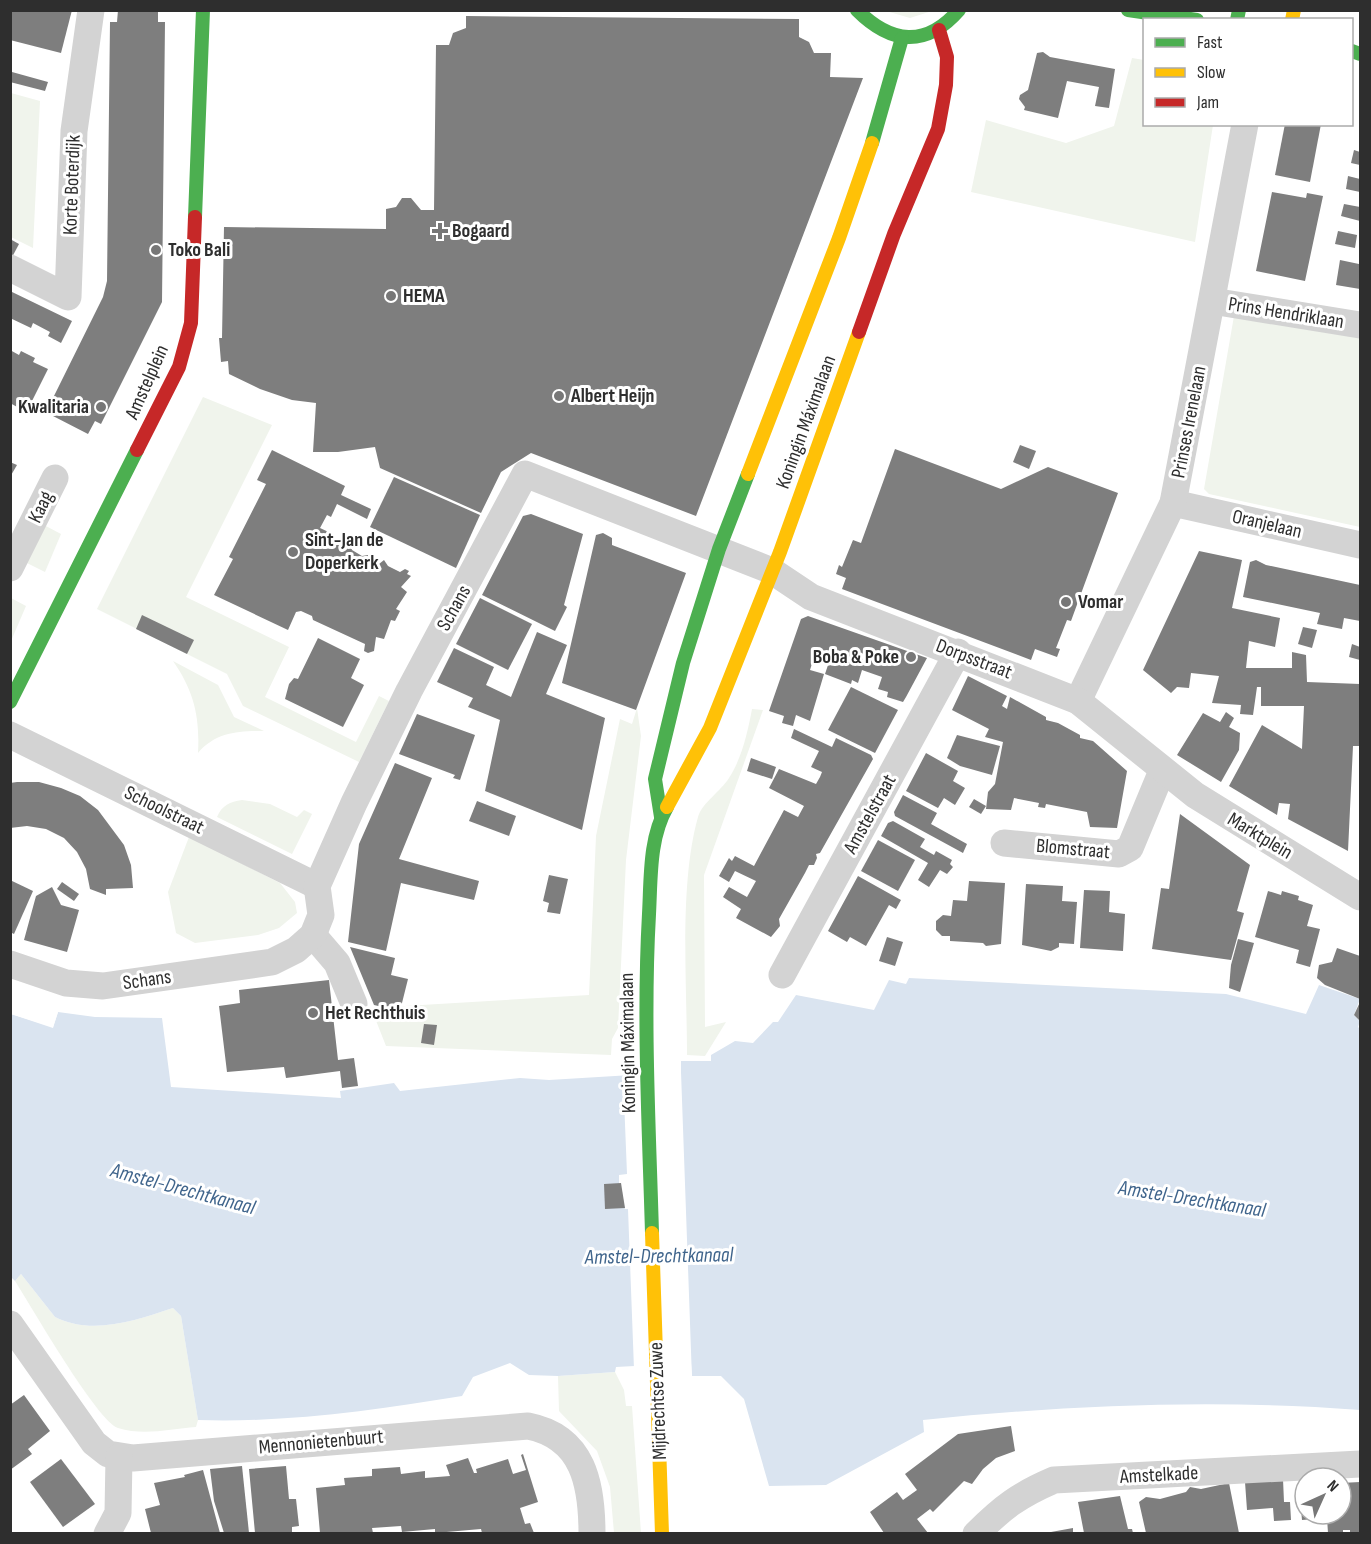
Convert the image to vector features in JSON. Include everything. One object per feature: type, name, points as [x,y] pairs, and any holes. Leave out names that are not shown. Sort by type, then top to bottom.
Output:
[{"type":"street","name":"Korte Boterdijk","points":[[10,268],[68,297],[74,131],[92,10]]},
{"type":"street","name":"Amstelplein","points":[[10,702],[178,367],[191,323],[203,10]]},
{"type":"street","points":[[857,10],[872,27],[902,38],[914,38],[939,30],[959,10]]},
{"type":"street","points":[[1128,10],[1183,18]]},
{"type":"street","name":"Koningin Máximalaan","points":[[654,1269],[647,1074],[646,966],[652,857],[661,817],[710,728],[772,571],[894,234],[938,129],[946,85],[947,57],[939,30]]},
{"type":"street","name":"Koningin Máximalaan","points":[[661,817],[655,779],[683,663],[719,549],[839,238],[882,115],[902,38]]},
{"type":"street","name":"Prinses Irenelaan","points":[[1078,701],[1173,503],[1245,126]]},
{"type":"street","name":"Prins Hendriklaan","points":[[1212,302],[1360,325]]},
{"type":"street","name":"Schans","points":[[317,886],[409,691],[461,595],[521,468],[772,571]]},
{"type":"street","name":"Kaag","points":[[10,568],[55,478]]},
{"type":"street","name":"Oranjelaan","points":[[1173,503],[1360,545]]},
{"type":"street","name":"Dorpsstraat","points":[[772,571],[811,597],[958,652],[1078,701],[1162,771]]},
{"type":"street","name":"Amstelstraat","points":[[782,975],[958,652]]},
{"type":"street","name":"Schoolstraat","points":[[10,735],[317,886]]},
{"type":"street","name":"Blomstraat","points":[[1004,843],[1119,854],[1130,848],[1162,771]]},
{"type":"street","name":"Marktplein","points":[[1162,771],[1220,813],[1360,897]]},
{"type":"street","points":[[317,886],[321,915],[313,935],[337,963],[354,1004]]},
{"type":"street","name":"Schans","points":[[10,964],[66,983],[103,986],[272,962],[297,950],[313,935]]},
{"type":"street","name":"Mijdrechtse Zuwe","points":[[654,1269],[662,1533]]},
{"type":"street","points":[[10,1324],[94,1443],[105,1453],[119,1457],[118,1513],[107,1533]]},
{"type":"street","name":"Mennonietenbuurt","points":[[119,1457],[523,1425],[549,1432],[570,1448],[588,1483],[592,1497],[592,1533]]},
{"type":"street","name":"Amstelkade","points":[[976,1533],[1002,1523],[1023,1493],[1054,1480],[1360,1464]]},
{"type":"shaded area","points":[[886,11],[932,11],[910,18]]},
{"type":"shaded area","points":[[1132,58],[1143,60],[1143,126],[1213,126],[1195,242],[971,192],[986,120],[1066,143],[1114,126]]},
{"type":"shaded area","points":[[11,93],[40,101],[33,248],[11,237]]},
{"type":"shaded area","points":[[1234,316],[1360,336],[1360,527],[1209,494],[1204,489]]},
{"type":"shaded area","points":[[203,397],[272,425],[186,597],[289,647],[265,697],[356,742],[379,696],[389,701],[359,762],[243,706],[227,674],[97,609]]},
{"type":"shaded area","points":[[44,525],[61,534],[45,572],[27,563]]},
{"type":"shaded area","points":[[11,598],[26,606],[11,641]]},
{"type":"shaded area","points":[[173,661],[218,685],[234,717],[264,731],[228,734],[212,741],[198,753],[197,716],[191,694]]},
{"type":"shaded area","points":[[637,708],[641,736],[626,860],[618,1028],[612,1039],[611,1055],[386,1046],[371,1008],[589,995],[596,836],[620,719],[632,724]]},
{"type":"shaded area","points":[[752,709],[763,710],[704,875],[705,1027],[726,1022],[705,1056],[687,1055],[685,935],[692,844],[700,812],[726,783],[738,762]]},
{"type":"shaded area","points":[[242,800],[270,804],[297,817],[304,810],[312,814],[292,854],[217,817],[227,805]]},
{"type":"shaded area","points":[[189,837],[280,883],[295,902],[297,913],[279,928],[258,935],[195,943],[176,933],[168,892]]},
{"type":"shaded area","points":[[21,1274],[55,1317],[69,1323],[99,1326],[114,1324],[173,1308],[181,1316],[198,1420],[196,1427],[137,1432],[118,1428],[108,1421],[80,1385],[15,1281]]},
{"type":"shaded area","points":[[615,1372],[624,1390],[626,1406],[632,1406],[641,1533],[614,1533],[610,1487],[597,1451],[559,1411],[558,1376]]},
{"type":"water","name":"Amstel-Drechtkanaal","points":[[909,978],[1226,994],[1306,1014],[1319,985],[1360,999],[1354,1015],[1360,1021],[1358,1027],[1360,1029],[1360,1410],[1251,1405],[1141,1405],[923,1420],[924,1432],[826,1485],[769,1486],[744,1399],[721,1376],[692,1376],[691,1363],[616,1367],[615,1372],[558,1376],[529,1375],[510,1363],[473,1377],[462,1396],[364,1411],[298,1417],[198,1420],[181,1316],[173,1308],[114,1324],[99,1326],[69,1323],[55,1317],[21,1274],[15,1281],[11,1277],[11,1014],[53,1027],[58,1012],[95,1017],[162,1018],[171,1087],[341,1098],[340,1091],[394,1083],[400,1091],[520,1078],[549,1080],[681,1072],[681,1061],[711,1061],[711,1055],[735,1041],[753,1043],[773,1022],[778,1022],[796,995],[874,1010],[889,980],[906,984]]},
{"type":"pier","points":[[59,1009],[53,1028],[11,1014],[11,1011],[51,1024]]},
{"type":"pier","points":[[681,1072],[692,1379],[689,1376],[688,1366],[634,1369],[628,1209],[625,1209],[619,1184],[619,1175],[627,1174],[623,1074]]},
{"type":"building","points":[[10,10],[72,10],[61,53],[10,40]]},
{"type":"building","points":[[118,10],[158,10],[158,22],[165,22],[162,302],[101,424],[95,421],[88,434],[53,416],[59,403],[52,400],[103,297],[107,281],[110,22],[117,22]]},
{"type":"building","points":[[466,16],[799,19],[799,37],[809,42],[814,53],[831,53],[830,77],[863,78],[696,516],[531,453],[501,472],[481,513],[380,468],[375,447],[338,452],[313,452],[316,403],[292,400],[260,389],[229,374],[228,361],[221,362],[219,338],[222,338],[224,227],[386,229],[386,209],[396,207],[402,198],[411,198],[421,210],[434,210],[436,45],[449,45],[453,33],[466,28]]},
{"type":"building","points":[[1043,52],[1050,57],[1115,69],[1109,108],[1095,106],[1099,87],[1067,81],[1058,118],[1024,110],[1025,107],[1019,99],[1020,95],[1028,90],[1037,53]]},
{"type":"building","points":[[12,72],[48,82],[45,91],[10,82]]},
{"type":"building","points":[[1285,126],[1321,126],[1310,182],[1275,175]]},
{"type":"building","points":[[1354,150],[1360,152],[1360,165],[1351,163]]},
{"type":"building","points":[[1348,176],[1360,179],[1360,192],[1346,189]]},
{"type":"building","points":[[1272,192],[1306,198],[1307,193],[1323,196],[1305,281],[1256,271]]},
{"type":"building","points":[[1344,204],[1360,207],[1360,221],[1341,216]]},
{"type":"building","points":[[1338,231],[1357,235],[1355,248],[1335,244]]},
{"type":"building","points":[[10,239],[19,244],[10,261]]},
{"type":"building","points":[[1340,260],[1359,264],[1360,289],[1336,285]]},
{"type":"building","points":[[10,291],[72,321],[61,343],[48,336],[50,332],[33,323],[31,328],[10,318]]},
{"type":"building","points":[[10,350],[19,355],[21,351],[35,358],[33,362],[48,369],[30,405],[22,401],[19,408],[10,403]]},
{"type":"building","points":[[1020,445],[1036,451],[1029,469],[1013,462]]},
{"type":"building","points":[[895,449],[1001,489],[1048,467],[1118,493],[1071,621],[1067,620],[1056,648],[1060,649],[1057,657],[1035,649],[1031,660],[842,589],[846,578],[836,574],[839,565],[842,567],[853,540],[861,543]]},
{"type":"building","name":"Sint-Jan de Doperkerk","points":[[272,450],[345,486],[341,495],[371,509],[367,519],[337,504],[331,517],[327,515],[320,528],[335,535],[335,543],[351,547],[362,556],[368,555],[368,559],[379,564],[384,560],[388,566],[400,572],[405,569],[409,571],[407,574],[411,576],[401,587],[407,592],[396,609],[400,611],[395,621],[391,620],[384,639],[376,637],[374,651],[368,653],[364,651],[365,644],[313,620],[312,616],[301,611],[296,612],[288,630],[214,595],[233,559],[229,557],[266,484],[257,480]]},
{"type":"building","points":[[10,462],[17,465],[10,477]]},
{"type":"building","points":[[394,477],[480,515],[456,568],[370,527]]},
{"type":"building","points":[[531,514],[583,534],[564,605],[567,607],[555,631],[482,595],[523,516]]},
{"type":"building","points":[[603,533],[612,538],[612,545],[686,573],[636,710],[562,683],[596,535]]},
{"type":"building","points":[[1199,551],[1242,560],[1232,608],[1280,618],[1275,647],[1249,641],[1246,668],[1292,668],[1292,652],[1306,655],[1307,682],[1360,684],[1360,746],[1353,746],[1348,851],[1288,819],[1290,804],[1279,803],[1277,815],[1229,786],[1262,725],[1302,749],[1304,706],[1261,706],[1261,687],[1257,687],[1253,715],[1240,714],[1241,705],[1212,703],[1219,676],[1191,673],[1189,688],[1177,687],[1171,693],[1143,670]]},
{"type":"building","points":[[1256,560],[1266,565],[1360,585],[1360,621],[1344,618],[1342,629],[1317,624],[1320,613],[1243,597],[1250,562]]},
{"type":"building","points":[[480,598],[532,624],[508,670],[456,644]]},
{"type":"building","points":[[142,615],[194,640],[187,654],[136,629]]},
{"type":"building","points":[[808,616],[927,658],[903,702],[887,697],[888,692],[878,689],[882,677],[862,670],[858,683],[852,680],[851,684],[825,674],[830,659],[815,654],[810,670],[824,674],[810,721],[796,715],[793,726],[782,723],[784,716],[769,711],[801,619]]},
{"type":"building","points":[[1303,627],[1317,630],[1312,648],[1298,644]]},
{"type":"building","points":[[537,632],[567,645],[546,694],[605,718],[582,830],[485,791],[500,720],[468,707],[473,698],[437,682],[454,648],[494,667],[486,685],[511,697]]},
{"type":"building","points":[[318,638],[360,659],[351,678],[364,685],[343,727],[285,699],[289,684],[294,678],[298,679]]},
{"type":"building","points":[[1352,644],[1360,647],[1360,660],[1349,657]]},
{"type":"building","points":[[968,676],[1007,696],[1002,706],[1007,709],[1010,697],[1046,717],[1046,720],[1058,723],[1080,735],[1080,738],[1093,741],[1127,771],[1117,828],[1090,827],[1087,812],[1046,804],[1045,808],[1038,807],[1039,803],[1014,798],[1011,810],[986,809],[988,792],[995,784],[1003,742],[985,737],[989,729],[952,710]]},
{"type":"building","points":[[851,687],[898,710],[875,753],[828,730]]},
{"type":"building","points":[[1226,712],[1234,718],[1229,727],[1240,733],[1239,750],[1221,782],[1177,755],[1203,713],[1220,722]]},
{"type":"building","points":[[417,714],[475,735],[460,780],[453,778],[455,775],[399,754]]},
{"type":"building","points":[[794,729],[832,747],[836,738],[871,755],[873,759],[820,853],[816,854],[814,865],[809,865],[779,919],[780,926],[771,937],[736,918],[741,909],[723,897],[729,887],[747,897],[756,881],[735,871],[729,882],[719,876],[729,858],[732,861],[735,856],[754,866],[784,810],[798,817],[804,806],[769,788],[779,769],[816,784],[820,777],[822,772],[811,767],[819,751],[791,738]]},
{"type":"building","points":[[957,735],[1000,746],[992,775],[960,766],[947,758]]},
{"type":"building","points":[[926,753],[958,771],[953,781],[965,788],[955,805],[944,798],[938,808],[906,791]]},
{"type":"building","points":[[751,758],[776,767],[772,779],[747,771]]},
{"type":"building","points":[[395,763],[432,778],[399,859],[479,881],[474,900],[401,883],[386,951],[348,942],[359,844]]},
{"type":"building","points":[[39,782],[61,788],[80,796],[98,810],[124,845],[131,865],[133,888],[106,889],[106,895],[90,889],[86,869],[77,852],[64,838],[46,829],[27,826],[10,828],[10,783]]},
{"type":"building","points":[[903,795],[937,813],[931,824],[967,844],[963,853],[895,816],[894,812]]},
{"type":"building","points":[[974,799],[986,806],[981,814],[969,807]]},
{"type":"building","points":[[477,801],[516,816],[509,836],[469,821]]},
{"type":"building","points":[[1180,814],[1250,865],[1237,911],[1244,913],[1231,960],[1152,949],[1161,888],[1169,889]]},
{"type":"building","points":[[893,821],[925,839],[920,847],[934,855],[936,851],[952,860],[950,864],[953,867],[947,874],[940,870],[929,887],[918,880],[928,863],[881,836],[888,823]]},
{"type":"building","points":[[878,840],[915,860],[898,891],[861,871]]},
{"type":"building","points":[[549,875],[568,879],[560,914],[547,912],[549,903],[543,901]]},
{"type":"building","points":[[858,876],[901,900],[896,909],[889,905],[866,946],[850,937],[847,942],[828,931]]},
{"type":"building","points":[[10,880],[33,891],[14,934],[10,932]]},
{"type":"building","points":[[969,881],[1005,883],[1001,944],[986,946],[983,943],[950,941],[950,936],[942,936],[936,930],[936,921],[943,915],[951,916],[953,900],[967,901]]},
{"type":"building","points":[[62,882],[79,894],[74,901],[57,889]]},
{"type":"building","points":[[1026,884],[1063,886],[1062,901],[1077,902],[1074,944],[1059,943],[1059,947],[1051,951],[1022,945]]},
{"type":"building","points":[[52,887],[61,905],[79,910],[67,952],[24,940],[36,896]]},
{"type":"building","points":[[1084,890],[1110,891],[1109,912],[1125,914],[1123,951],[1080,948]]},
{"type":"building","points":[[1268,891],[1281,895],[1282,891],[1299,896],[1298,900],[1313,905],[1307,926],[1320,929],[1310,967],[1296,963],[1299,950],[1255,937]]},
{"type":"building","points":[[887,937],[903,942],[895,966],[879,961]]},
{"type":"building","points":[[1238,939],[1254,943],[1240,992],[1229,988],[1231,965]]},
{"type":"building","points":[[350,947],[395,958],[391,975],[408,979],[400,1011],[374,1005]]},
{"type":"building","points":[[1337,948],[1360,956],[1360,999],[1325,985],[1317,978],[1319,965],[1332,962]]},
{"type":"building","points":[[329,980],[338,1060],[354,1058],[358,1086],[342,1088],[340,1071],[286,1078],[284,1067],[227,1072],[219,1006],[240,1003],[239,990]]},
{"type":"building","points":[[1360,1002],[1360,1021],[1354,1015]]},
{"type":"building","points":[[424,1024],[437,1025],[434,1045],[421,1043]]},
{"type":"building","points":[[621,1183],[625,1208],[605,1209],[604,1184]]},
{"type":"building","points":[[24,1395],[50,1431],[28,1449],[32,1454],[10,1470],[10,1405]]},
{"type":"building","points":[[1011,1426],[1015,1451],[996,1458],[983,1469],[972,1484],[964,1481],[933,1512],[930,1509],[917,1519],[928,1533],[884,1533],[870,1512],[897,1492],[903,1500],[917,1490],[905,1474],[958,1434]]},
{"type":"building","points":[[523,1454],[538,1502],[520,1508],[525,1524],[530,1523],[534,1533],[482,1533],[481,1529],[435,1533],[435,1529],[402,1532],[401,1526],[372,1528],[373,1533],[320,1533],[316,1488],[345,1485],[344,1478],[372,1476],[372,1469],[400,1467],[401,1474],[425,1471],[425,1478],[450,1476],[446,1465],[468,1458],[474,1473],[477,1473],[476,1469],[508,1459],[513,1474],[526,1470],[521,1455]]},
{"type":"building","points":[[61,1459],[95,1504],[63,1527],[30,1482]]},
{"type":"building","points":[[242,1466],[249,1533],[224,1533],[214,1501],[210,1469]]},
{"type":"building","points":[[286,1466],[289,1499],[296,1499],[299,1526],[292,1527],[292,1533],[255,1533],[249,1469]]},
{"type":"building","points":[[203,1470],[220,1533],[151,1533],[145,1509],[160,1505],[154,1483],[185,1477],[184,1475]]},
{"type":"building","points":[[1283,1479],[1284,1502],[1290,1502],[1291,1520],[1274,1521],[1273,1508],[1247,1510],[1245,1482]]},
{"type":"building","points":[[1353,1482],[1360,1482],[1360,1533],[1343,1530],[1343,1533],[1328,1533],[1328,1526],[1353,1526]]},
{"type":"building","points":[[1229,1483],[1239,1533],[1146,1533],[1139,1502],[1146,1497],[1160,1499],[1186,1492],[1190,1487],[1201,1489]]},
{"type":"building","points":[[1120,1496],[1128,1529],[1132,1529],[1133,1533],[1084,1533],[1078,1502]]},
{"type":"building","points":[[1073,1528],[1073,1533],[1051,1533],[1051,1532]]},
{"type":"traffic: fast","points":[[195,217],[203,10]]},
{"type":"traffic: fast","points":[[857,10],[883,30],[908,37],[921,36],[934,31],[959,10]]},
{"type":"traffic: fast","points":[[1128,10],[1183,18]]},
{"type":"traffic: fast","points":[[1237,18],[1239,10]]},
{"type":"traffic: fast","points":[[872,143],[902,38]]},
{"type":"traffic: fast","points":[[1353,51],[1360,54]]},
{"type":"traffic: fast","points":[[10,702],[137,450]]},
{"type":"traffic: fast","points":[[661,817],[655,779],[683,663],[719,549],[748,474]]},
{"type":"traffic: fast","points":[[652,1233],[647,1074],[647,954],[652,859],[657,832],[667,807]]},
{"type":"traffic: slow","points":[[1292,18],[1294,10]]},
{"type":"traffic: slow","points":[[748,474],[839,238],[872,143]]},
{"type":"traffic: slow","points":[[667,807],[710,728],[780,552],[859,332]]},
{"type":"traffic: slow","points":[[652,1233],[662,1534]]},
{"type":"traffic: jam","points":[[859,332],[894,234],[938,129],[946,85],[947,57],[939,30]]},
{"type":"traffic: jam","points":[[137,450],[179,367],[191,323],[195,217]]},
{"type":"place","name":"Bogaard","points":[[440,231]]},
{"type":"place","name":"Toko Bali","points":[[156,250]]},
{"type":"place","name":"HEMA","points":[[391,296]]},
{"type":"place","name":"Albert Heijn","points":[[559,396]]},
{"type":"place","name":"Kwalitaria","points":[[101,407]]},
{"type":"place","name":"Sint-Jan de Doperkerk","points":[[293,552]]},
{"type":"place","name":"Vomar","points":[[1066,602]]},
{"type":"place","name":"Boba & Poke","points":[[911,657]]},
{"type":"place","name":"Het Rechthuis","points":[[313,1013]]}]
